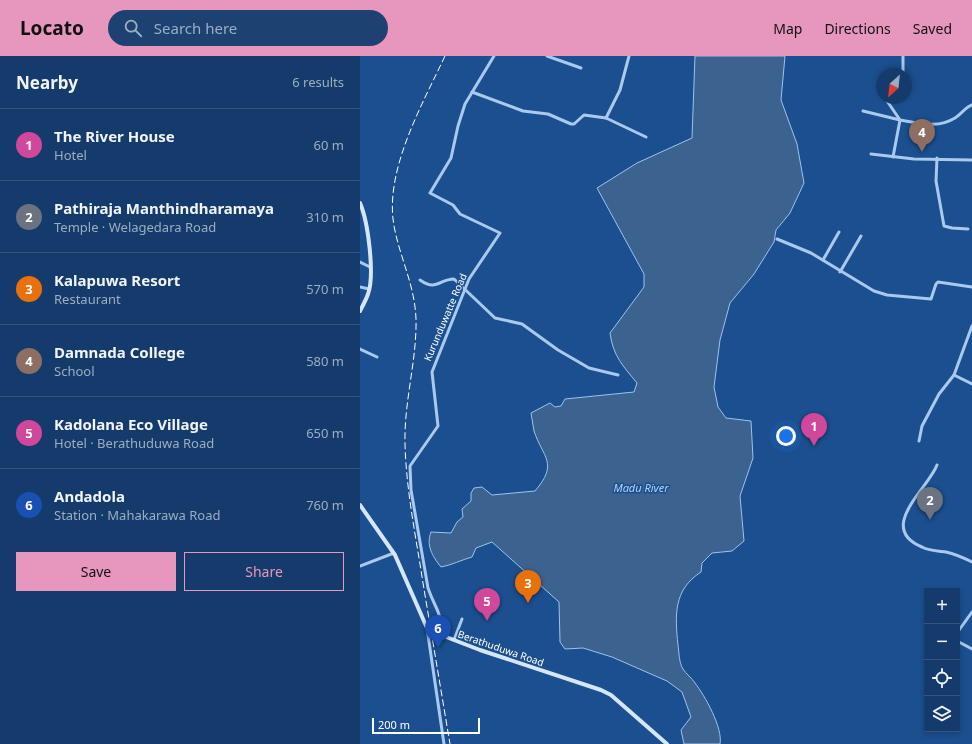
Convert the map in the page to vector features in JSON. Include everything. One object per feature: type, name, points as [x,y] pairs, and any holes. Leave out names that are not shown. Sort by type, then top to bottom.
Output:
[{"type":"street","name":"Kurunduwatte Road","points":[[441,635],[441,623],[438,607],[431,598],[428,588],[411,490],[410,466],[438,426],[432,372],[465,288],[481,260],[500,233],[460,214],[453,205],[430,193],[451,158],[458,126],[472,92],[494,56]]},
{"type":"street","points":[[547,56],[581,68]]},
{"type":"street","points":[[606,118],[620,90],[629,56]]},
{"type":"street","points":[[903,56],[903,68]]},
{"type":"street","points":[[472,92],[523,111],[548,114],[570,124],[574,124],[584,115],[606,118],[646,137]]},
{"type":"street","points":[[889,104],[900,120],[893,157]]},
{"type":"street","points":[[863,111],[900,120],[937,125],[954,118],[972,105]]},
{"type":"street","points":[[871,154],[893,157],[972,160]]},
{"type":"street","points":[[937,158],[936,181],[944,226],[968,229]]},
{"type":"street","points":[[360,203],[364,212],[368,234],[370,267],[369,293],[360,311]]},
{"type":"street","points":[[823,260],[839,232]]},
{"type":"street","points":[[840,272],[861,236]]},
{"type":"street","points":[[777,238],[823,260],[840,272],[874,291],[887,296],[931,299],[938,282],[972,287]]},
{"type":"street","points":[[360,262],[370,267]]},
{"type":"street","points":[[420,280],[428,286],[435,286],[452,278],[465,288],[495,318],[522,324],[558,350],[589,368],[618,375]]},
{"type":"street","points":[[360,287],[369,289]]},
{"type":"street","points":[[919,441],[922,426],[939,394],[954,375],[972,326]]},
{"type":"street","points":[[360,349],[377,357]]},
{"type":"street","points":[[954,375],[972,384]]},
{"type":"street","points":[[937,465],[933,475],[918,492],[907,512],[903,523],[904,531],[919,546],[948,553],[972,562]]},
{"type":"street","points":[[360,506],[381,538],[394,553],[427,628],[444,744]]},
{"type":"street","points":[[360,566],[394,553]]},
{"type":"street","points":[[960,629],[972,612]]},
{"type":"street","points":[[454,640],[462,619]]},
{"type":"street","name":"Berathuduwa Road","points":[[427,628],[441,635],[510,661],[601,690],[611,696],[667,744]]},
{"type":"street","points":[[960,643],[972,649]]},
{"type":"water","name":"Madu River","points":[[695,56],[785,56],[781,100],[797,144],[804,183],[790,213],[776,230],[774,242],[754,274],[730,303],[720,340],[714,387],[718,407],[726,418],[751,421],[753,458],[740,496],[744,541],[732,551],[712,553],[702,563],[701,572],[685,587],[678,604],[676,624],[681,664],[684,671],[694,681],[712,712],[719,730],[720,744],[684,744],[681,730],[691,717],[682,692],[667,681],[612,657],[583,648],[565,649],[560,642],[559,602],[492,542],[476,548],[472,557],[441,567],[433,555],[429,541],[431,532],[451,533],[457,522],[463,517],[462,509],[471,501],[471,493],[474,488],[482,487],[492,495],[535,491],[546,474],[548,467],[545,454],[534,431],[531,413],[550,403],[555,407],[561,406],[565,399],[634,392],[637,383],[623,366],[616,354],[611,341],[610,333],[644,287],[644,274],[597,188],[637,163],[692,138]]},
{"type":"railway","points":[[445,56],[407,139],[400,161],[392,205],[394,226],[413,295],[416,319],[415,350],[405,427],[407,478],[414,531],[450,744]]},
{"type":"place","name":"Damnada College","points":[[922,152]]},
{"type":"place","name":"The River House","points":[[814,446]]},
{"type":"place","name":"Pathiraja Manthindharamaya","points":[[930,520]]},
{"type":"place","name":"Kalapuwa Resort","points":[[528,603]]},
{"type":"place","name":"Kadolana Eco Village","points":[[487,621]]},
{"type":"place","name":"Andadola","points":[[438,648]]}]
